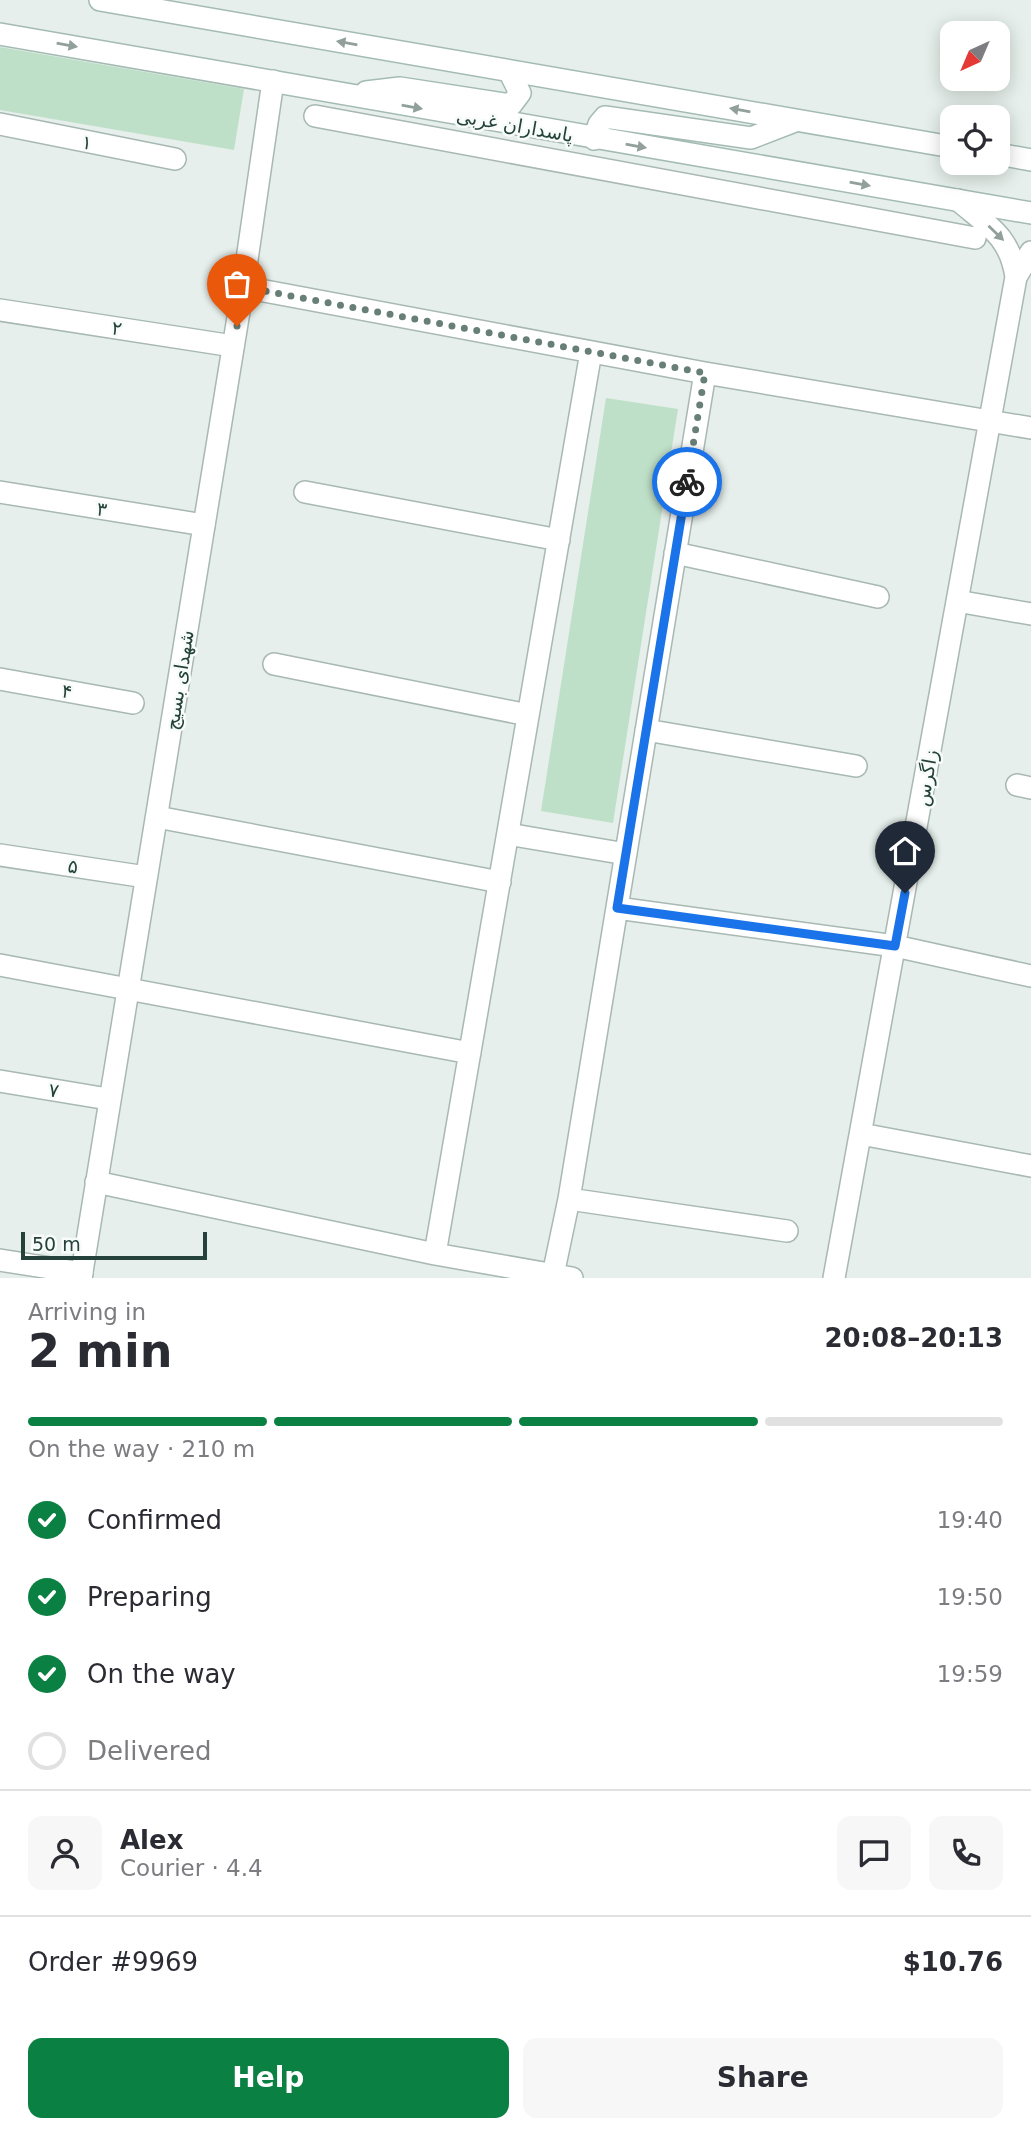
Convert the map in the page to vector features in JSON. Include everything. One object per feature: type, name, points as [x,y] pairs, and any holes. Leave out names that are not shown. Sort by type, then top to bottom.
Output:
[{"type":"street","points":[[100,0],[940,145]]},
{"type":"street","name":"پاسداران غربی","points":[[0,34],[1031,213]]},
{"type":"street","points":[[343,95],[400,88],[511,105],[520,93],[509,71]]},
{"type":"street","name":"شهدای بسیج","points":[[82,1276],[108,1098],[157,817],[243,287],[273,80]]},
{"type":"street","points":[[315,116],[975,238]]},
{"type":"street","points":[[594,139],[599,124],[605,117],[751,138],[796,120]]},
{"type":"street","name":"۱","points":[[0,124],[175,159]]},
{"type":"street","points":[[1010,156],[1031,160]]},
{"type":"street","points":[[754,197],[760,167]]},
{"type":"street","name":"زاگرس","points":[[834,1278],[1016,277],[1013,254],[1001,237],[958,200]]},
{"type":"street","name":"زاگرس","points":[[1016,277],[1031,252]]},
{"type":"street","points":[[243,287],[705,373],[1031,428]]},
{"type":"street","name":"۲","points":[[0,310],[233,346]]},
{"type":"street","points":[[435,1254],[591,352]]},
{"type":"street","points":[[96,1182],[435,1254],[488,1271],[562,1276],[569,1199],[705,373]]},
{"type":"street","name":"۳","points":[[0,492],[204,525]]},
{"type":"street","points":[[305,492],[559,540]]},
{"type":"street","points":[[675,553],[878,597]]},
{"type":"street","points":[[957,601],[1031,614]]},
{"type":"street","points":[[274,664],[528,715]]},
{"type":"street","name":"۴","points":[[0,679],[133,703]]},
{"type":"street","points":[[646,730],[856,766]]},
{"type":"street","points":[[157,817],[500,882]]},
{"type":"street","points":[[508,834],[626,854]]},
{"type":"street","name":"۵","points":[[0,855],[146,877]]},
{"type":"street","points":[[617,908],[895,946],[1031,976]]},
{"type":"street","points":[[0,965],[470,1053]]},
{"type":"street","name":"۷","points":[[0,1081],[108,1098]]},
{"type":"street","points":[[861,1134],[1031,1166]]},
{"type":"street","points":[[569,1199],[787,1231]]},
{"type":"street","points":[[0,1260],[82,1276]]},
{"type":"green space","points":[[0,47],[244,89],[234,150],[0,110]]},
{"type":"green space","points":[[606,398],[678,409],[613,823],[541,811]]},
{"type":"way so far","points":[[237,326],[243,287],[705,373],[687,482]]},
{"type":"route","points":[[687,482],[617,908],[895,946],[905,893]]}]
